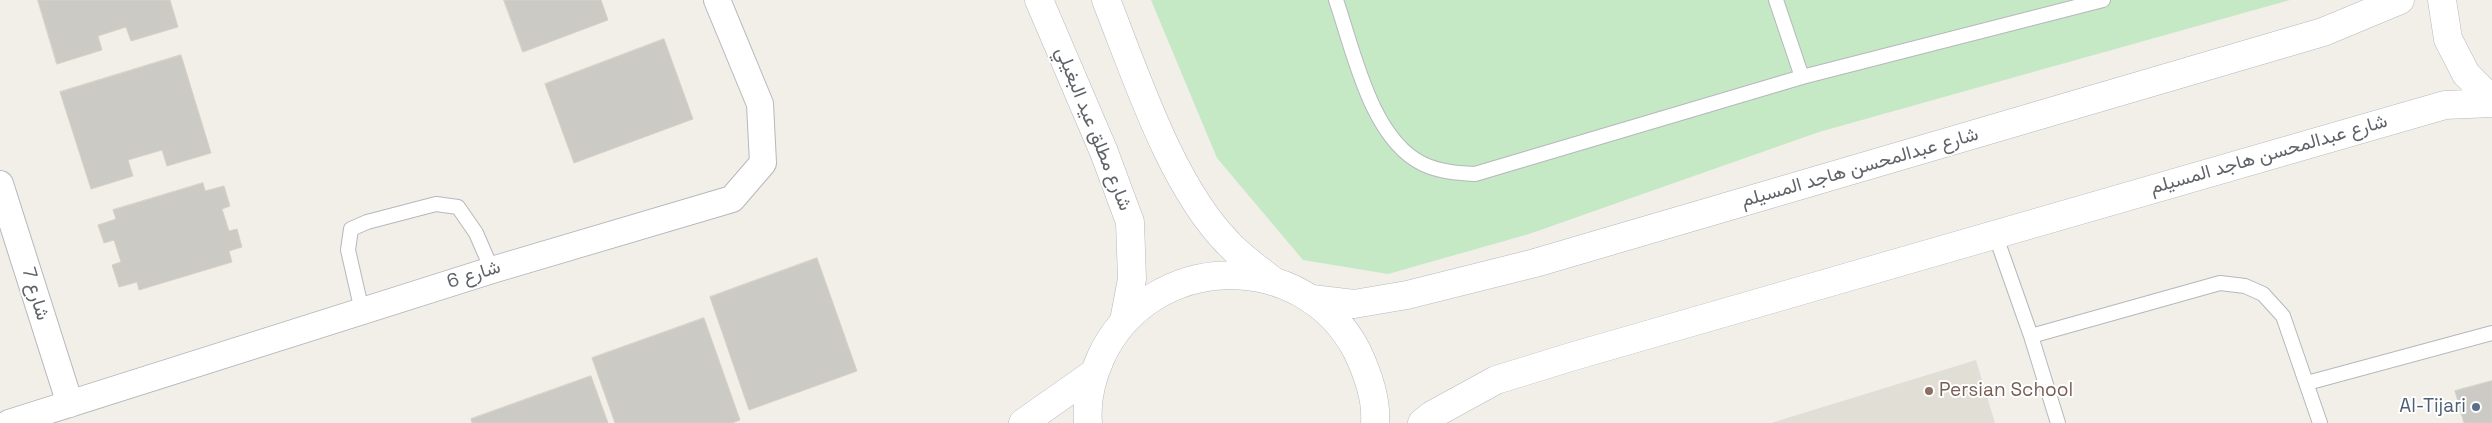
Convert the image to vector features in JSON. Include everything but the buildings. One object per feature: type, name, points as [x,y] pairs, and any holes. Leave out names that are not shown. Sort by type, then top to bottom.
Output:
[{"type":"street","name":"شارع 6","points":[[9,423],[362,310],[732,199],[763,163],[760,104],[717,0]]},
{"type":"street","name":"شارع مطلق عيد البغيلي","points":[[1039,0],[1104,152],[1130,222],[1132,279],[1124,321]]},
{"type":"street","points":[[1106,0],[1158,130],[1195,200],[1228,243],[1272,280]]},
{"type":"street","name":"شارع عبدالمحسن هاجد المسيلم","points":[[1312,299],[1354,304],[1407,295],[1535,263],[2323,32],[2400,0]]},
{"type":"street","points":[[2442,0],[2448,39],[2466,74],[2492,101]]},
{"type":"street","name":"شارع عبدالمحسن هاجد المسيلم","points":[[1422,423],[1432,415],[1496,380],[2445,105],[2492,101]]},
{"type":"street","name":"شارع 7","points":[[0,184],[70,404]]},
{"type":"street","points":[[1088,423],[1087,413],[1094,373],[1106,345],[1124,321],[1155,295],[1192,279],[1232,274],[1272,280],[1293,287],[1312,299],[1346,331],[1368,373],[1375,423]]},
{"type":"street","points":[[1023,423],[1094,373]]},
{"type":"lane","points":[[1336,0],[1372,104],[1384,129],[1401,149],[1423,164],[1449,173],[1476,174],[1502,168],[1802,77],[2103,0]]},
{"type":"lane","points":[[1776,0],[1802,77]]},
{"type":"lane","points":[[362,310],[348,250],[351,229],[368,222],[436,204],[458,207],[476,233],[492,270]]},
{"type":"lane","points":[[1995,234],[2032,336],[2058,423]]},
{"type":"lane","points":[[2032,336],[2220,283],[2245,286],[2263,294],[2283,316],[2320,423]]},
{"type":"lane","points":[[2307,383],[2492,333]]},
{"type":"shaded area","name":"Persian School","points":[[1976,360],[1995,423],[1771,423]]},
{"type":"green space","points":[[1151,0],[2290,0],[1819,132],[1529,234],[1388,274],[1303,260],[1217,158]]},
{"type":"place","name":"Persian School","points":[[1929,391]]},
{"type":"place","name":"Al-Tijari","points":[[2476,407]]}]
